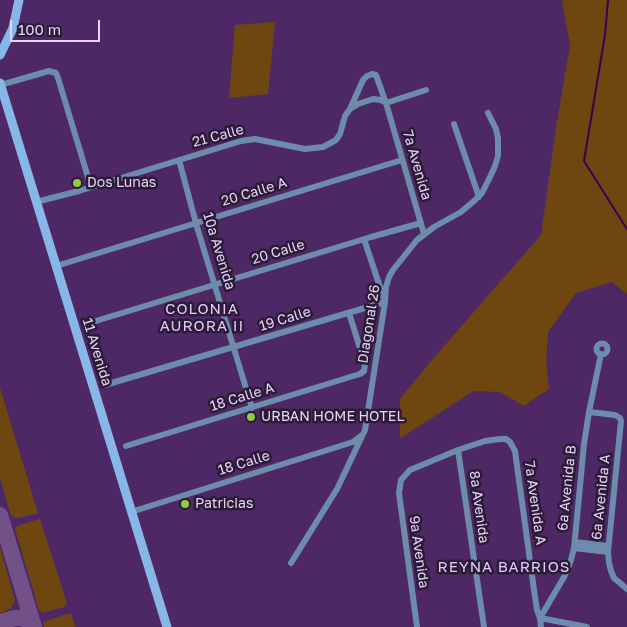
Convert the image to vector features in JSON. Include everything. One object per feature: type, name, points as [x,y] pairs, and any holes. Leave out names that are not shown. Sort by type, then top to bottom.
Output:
[{"type":"main road","points":[[0,55],[13,28],[20,0]]},
{"type":"main road","name":"11 Avenida","points":[[0,84],[167,627]]},
{"type":"street","points":[[0,84],[49,71],[56,73],[90,187]]},
{"type":"street","name":"7a Avenida","points":[[350,109],[363,80],[372,74],[376,75],[424,234]]},
{"type":"street","points":[[350,109],[358,104],[374,99],[381,100],[386,104],[426,90]]},
{"type":"street","name":"21 Calle","points":[[36,202],[241,141],[255,139],[306,149],[322,147],[336,140],[340,134],[345,116],[350,109]]},
{"type":"street","points":[[479,197],[490,177],[498,156],[496,129],[488,113]]},
{"type":"street","points":[[454,124],[479,197]]},
{"type":"street","name":"10a Avenida","points":[[179,160],[196,224],[252,408]]},
{"type":"street","name":"20 Calle A","points":[[56,266],[402,160]]},
{"type":"street","name":"Diagonal 26","points":[[291,563],[337,489],[365,430],[386,287],[393,270],[424,234],[461,212],[479,197]]},
{"type":"street","name":"20 Calle","points":[[86,324],[421,223]]},
{"type":"street","points":[[364,239],[384,302]]},
{"type":"street","name":"19 Calle","points":[[106,385],[384,302]]},
{"type":"street","name":"18 Calle A","points":[[126,446],[356,376],[364,371],[365,364],[349,313]]},
{"type":"street","name":"6a Avenida B","points":[[540,618],[564,577],[571,560],[584,444],[601,354]]},
{"type":"street","name":"6a Avenida A","points":[[589,412],[615,415],[620,418],[622,424],[608,549],[609,562],[614,578],[627,589]]},
{"type":"street","name":"18 Calle","points":[[131,512],[353,442],[362,435]]},
{"type":"street","name":"7a Avenida A","points":[[458,450],[485,440],[506,439],[510,442],[515,452],[535,597],[541,627]]},
{"type":"street","name":"9a Avenida","points":[[417,627],[399,493],[401,480],[410,470],[458,450]]},
{"type":"street","name":"8a Avenida","points":[[458,450],[484,627]]},
{"type":"street","points":[[574,545],[608,549]]},
{"type":"street","points":[[540,618],[587,627]]},
{"type":"shaded area","points":[[562,0],[627,0],[627,294],[612,282],[576,293],[548,332],[546,361],[549,389],[524,406],[500,392],[473,391],[400,438],[400,399],[541,235],[570,45]]},
{"type":"shaded area","points":[[275,22],[268,94],[229,98],[235,25]]},
{"type":"shaded area","points":[[0,388],[38,513],[18,518],[10,513],[0,477]]},
{"type":"shaded area","points":[[40,519],[67,603],[64,607],[42,613],[39,610],[15,529],[17,526]]},
{"type":"shaded area","points":[[0,548],[15,600],[11,608],[0,613]]},
{"type":"shaded area","points":[[71,613],[75,627],[44,627],[43,623],[45,621]]},
{"type":"waterway","points":[[608,0],[605,35],[584,161],[627,229]]},
{"type":"taxiway","points":[[0,515],[34,627]]},
{"type":"taxiway","points":[[0,622],[22,618],[34,627]]},
{"type":"place","name":"Dos Lunas","points":[[77,183]]},
{"type":"place","name":"URBAN HOME HOTEL","points":[[251,417]]},
{"type":"place","name":"Patricias","points":[[185,504]]},
{"type":"district","name":"COLONIA AURORA II","points":[[202,318]]},
{"type":"district","name":"REYNA BARRIOS","points":[[504,567]]}]
